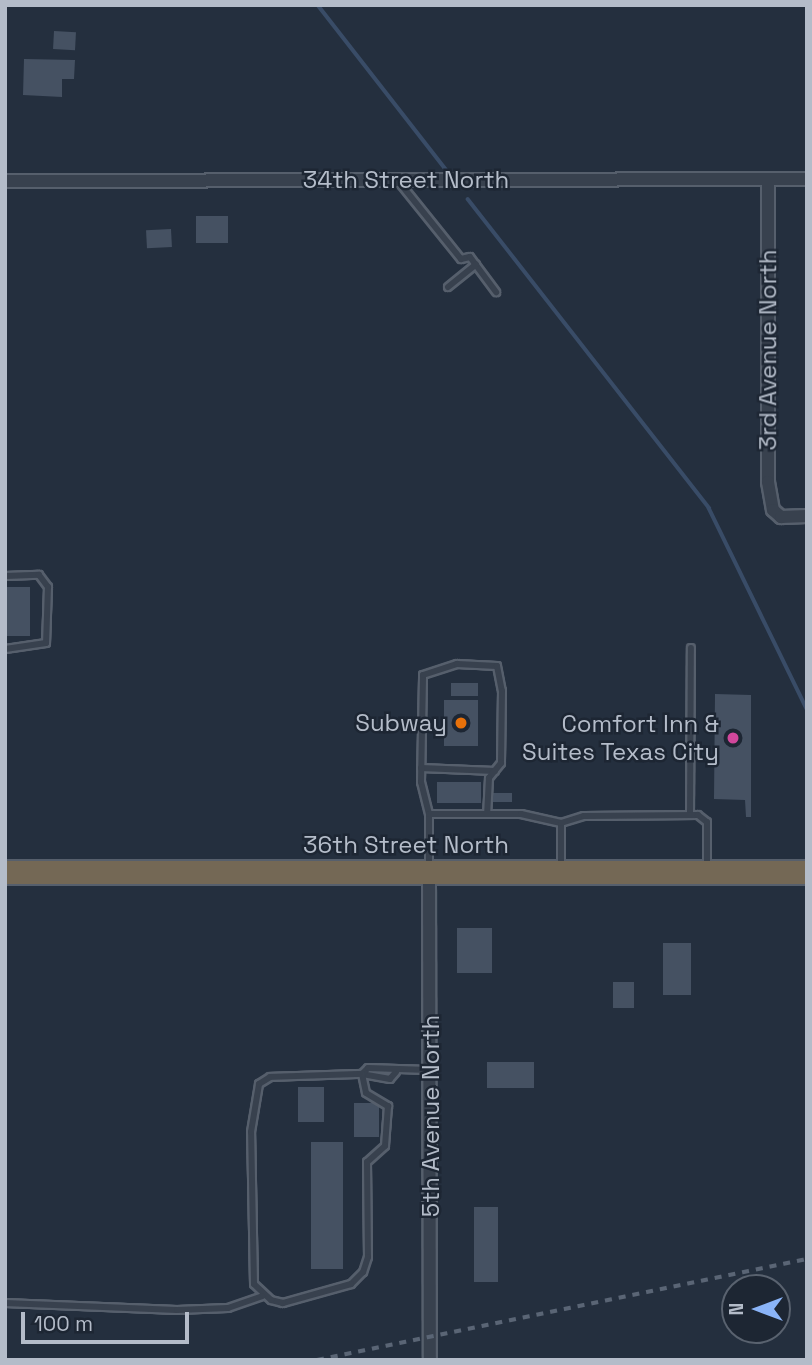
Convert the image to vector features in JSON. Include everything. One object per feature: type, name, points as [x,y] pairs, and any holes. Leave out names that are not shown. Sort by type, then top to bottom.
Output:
[{"type":"highway","name":"36th Street North","points":[[5,872],[807,872]]},
{"type":"street","name":"3rd Avenue North","points":[[768,179],[768,482],[773,510],[781,517],[807,516]]},
{"type":"street","name":"34th Street North","points":[[5,181],[807,179]]},
{"type":"street","name":"5th Avenue North","points":[[429,871],[430,1360]]},
{"type":"lane","points":[[398,180],[461,259],[470,257],[496,292]]},
{"type":"lane","points":[[448,287],[476,264]]},
{"type":"lane","points":[[5,576],[38,575],[47,580],[48,639],[35,649],[5,649]]},
{"type":"lane","points":[[690,815],[691,648]]},
{"type":"lane","points":[[429,871],[429,814],[421,768],[423,675],[457,664],[497,666],[502,703],[501,763],[495,771],[487,814]]},
{"type":"lane","points":[[421,768],[495,771]]},
{"type":"lane","points":[[429,814],[521,814],[561,822],[584,816],[690,815],[707,822],[707,872]]},
{"type":"lane","points":[[561,822],[561,872]]},
{"type":"lane","points":[[362,1074],[368,1068],[396,1072],[431,1070]]},
{"type":"lane","points":[[262,1296],[254,1284],[251,1132],[260,1084],[270,1077],[362,1074],[381,1079],[396,1072]]},
{"type":"lane","points":[[5,1303],[177,1310],[228,1308],[262,1296],[284,1303],[351,1284],[363,1272],[368,1257],[367,1162],[384,1146],[388,1107],[366,1093],[362,1074]]},
{"type":"building","points":[[54,31],[76,32],[75,50],[53,49]]},
{"type":"building","points":[[24,59],[75,60],[74,79],[62,79],[62,97],[23,95]]},
{"type":"building","points":[[196,216],[228,216],[228,243],[196,243]]},
{"type":"building","points":[[171,229],[172,247],[147,248],[146,230]]},
{"type":"building","points":[[5,587],[30,587],[30,636],[5,636]]},
{"type":"building","points":[[451,683],[478,683],[478,696],[451,696]]},
{"type":"building","name":"Comfort Inn & Suites Texas City","points":[[715,694],[751,695],[751,817],[746,817],[745,800],[714,799]]},
{"type":"building","name":"Subway","points":[[444,700],[478,700],[478,746],[444,746]]},
{"type":"building","points":[[437,782],[481,782],[481,803],[437,803]]},
{"type":"building","points":[[492,793],[512,793],[512,802],[492,802]]},
{"type":"building","points":[[457,928],[492,928],[492,973],[457,973]]},
{"type":"building","points":[[663,943],[691,943],[691,995],[663,995]]},
{"type":"building","points":[[613,982],[634,982],[634,1008],[613,1008]]},
{"type":"building","points":[[487,1062],[534,1062],[534,1088],[487,1088]]},
{"type":"building","points":[[298,1087],[324,1087],[324,1122],[298,1122]]},
{"type":"building","points":[[354,1103],[379,1103],[379,1137],[354,1137]]},
{"type":"building","points":[[311,1142],[343,1142],[343,1269],[311,1269]]},
{"type":"building","points":[[474,1207],[498,1207],[498,1282],[474,1282]]},
{"type":"waterway","points":[[318,5],[447,171]]},
{"type":"waterway","points":[[468,199],[709,508],[807,709]]},
{"type":"railway","points":[[317,1360],[807,1259]]},
{"type":"place","name":"Subway","points":[[461,723]]},
{"type":"place","name":"Comfort Inn & Suites Texas City","points":[[733,738]]}]
